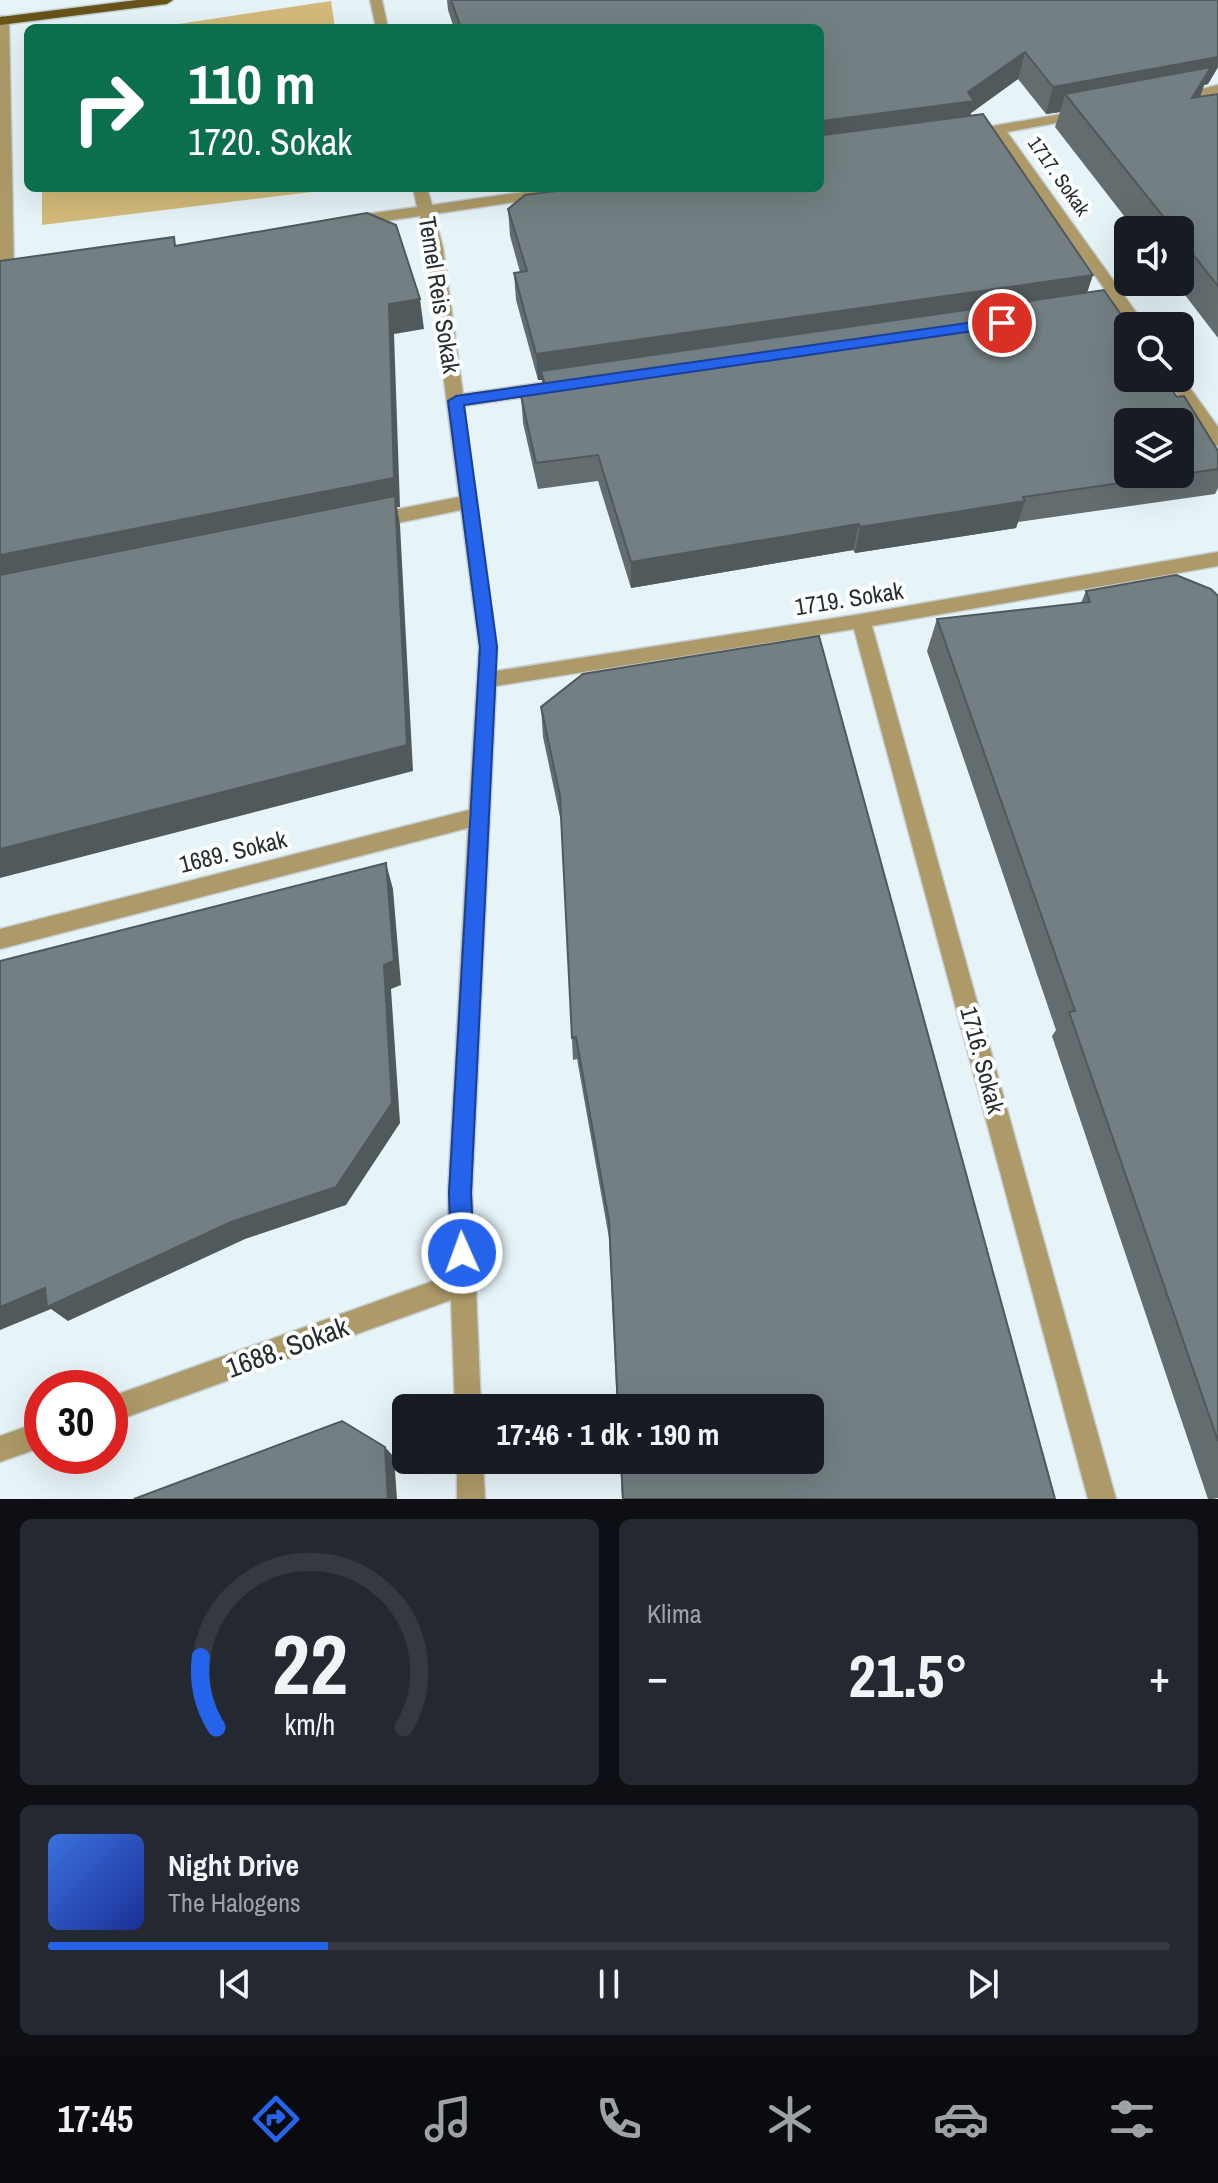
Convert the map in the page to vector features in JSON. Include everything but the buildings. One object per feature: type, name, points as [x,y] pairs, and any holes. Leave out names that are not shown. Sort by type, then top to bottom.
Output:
[{"type":"main road","points":[[1,20],[167,0]]},
{"type":"street","points":[[376,0],[381,24]]},
{"type":"street","points":[[1,20],[9,271]]},
{"type":"street","points":[[1155,101],[1218,89]]},
{"type":"street","points":[[954,136],[1093,112]]},
{"type":"street","name":"1717. Sokak","points":[[999,130],[1128,312]]},
{"type":"street","name":"Temel Reis Sokak","points":[[421,192],[435,248],[488,647],[460,1193],[468,1394]]},
{"type":"street","points":[[332,224],[553,192]]},
{"type":"street","points":[[1077,312],[1123,305]]},
{"type":"street","points":[[456,401],[580,384]]},
{"type":"street","points":[[1184,392],[1218,440]]},
{"type":"street","points":[[359,524],[469,502]]},
{"type":"street","name":"1719. Sokak","points":[[486,680],[1217,561]]},
{"type":"street","name":"1716. Sokak","points":[[861,621],[1102,1499]]},
{"type":"street","name":"1689. Sokak","points":[[0,939],[480,816]]},
{"type":"street","name":"1688. Sokak","points":[[128,1404],[464,1283]]},
{"type":"street","points":[[0,1449],[24,1440]]},
{"type":"street","points":[[470,1474],[471,1499]]},
{"type":"shaded area","points":[[331,1],[334,24],[179,24]]},
{"type":"shaded area","points":[[42,192],[312,192],[42,225]]},
{"type":"route","points":[[462,1253],[460,1193],[488,647],[456,401],[1002,323]]}]
